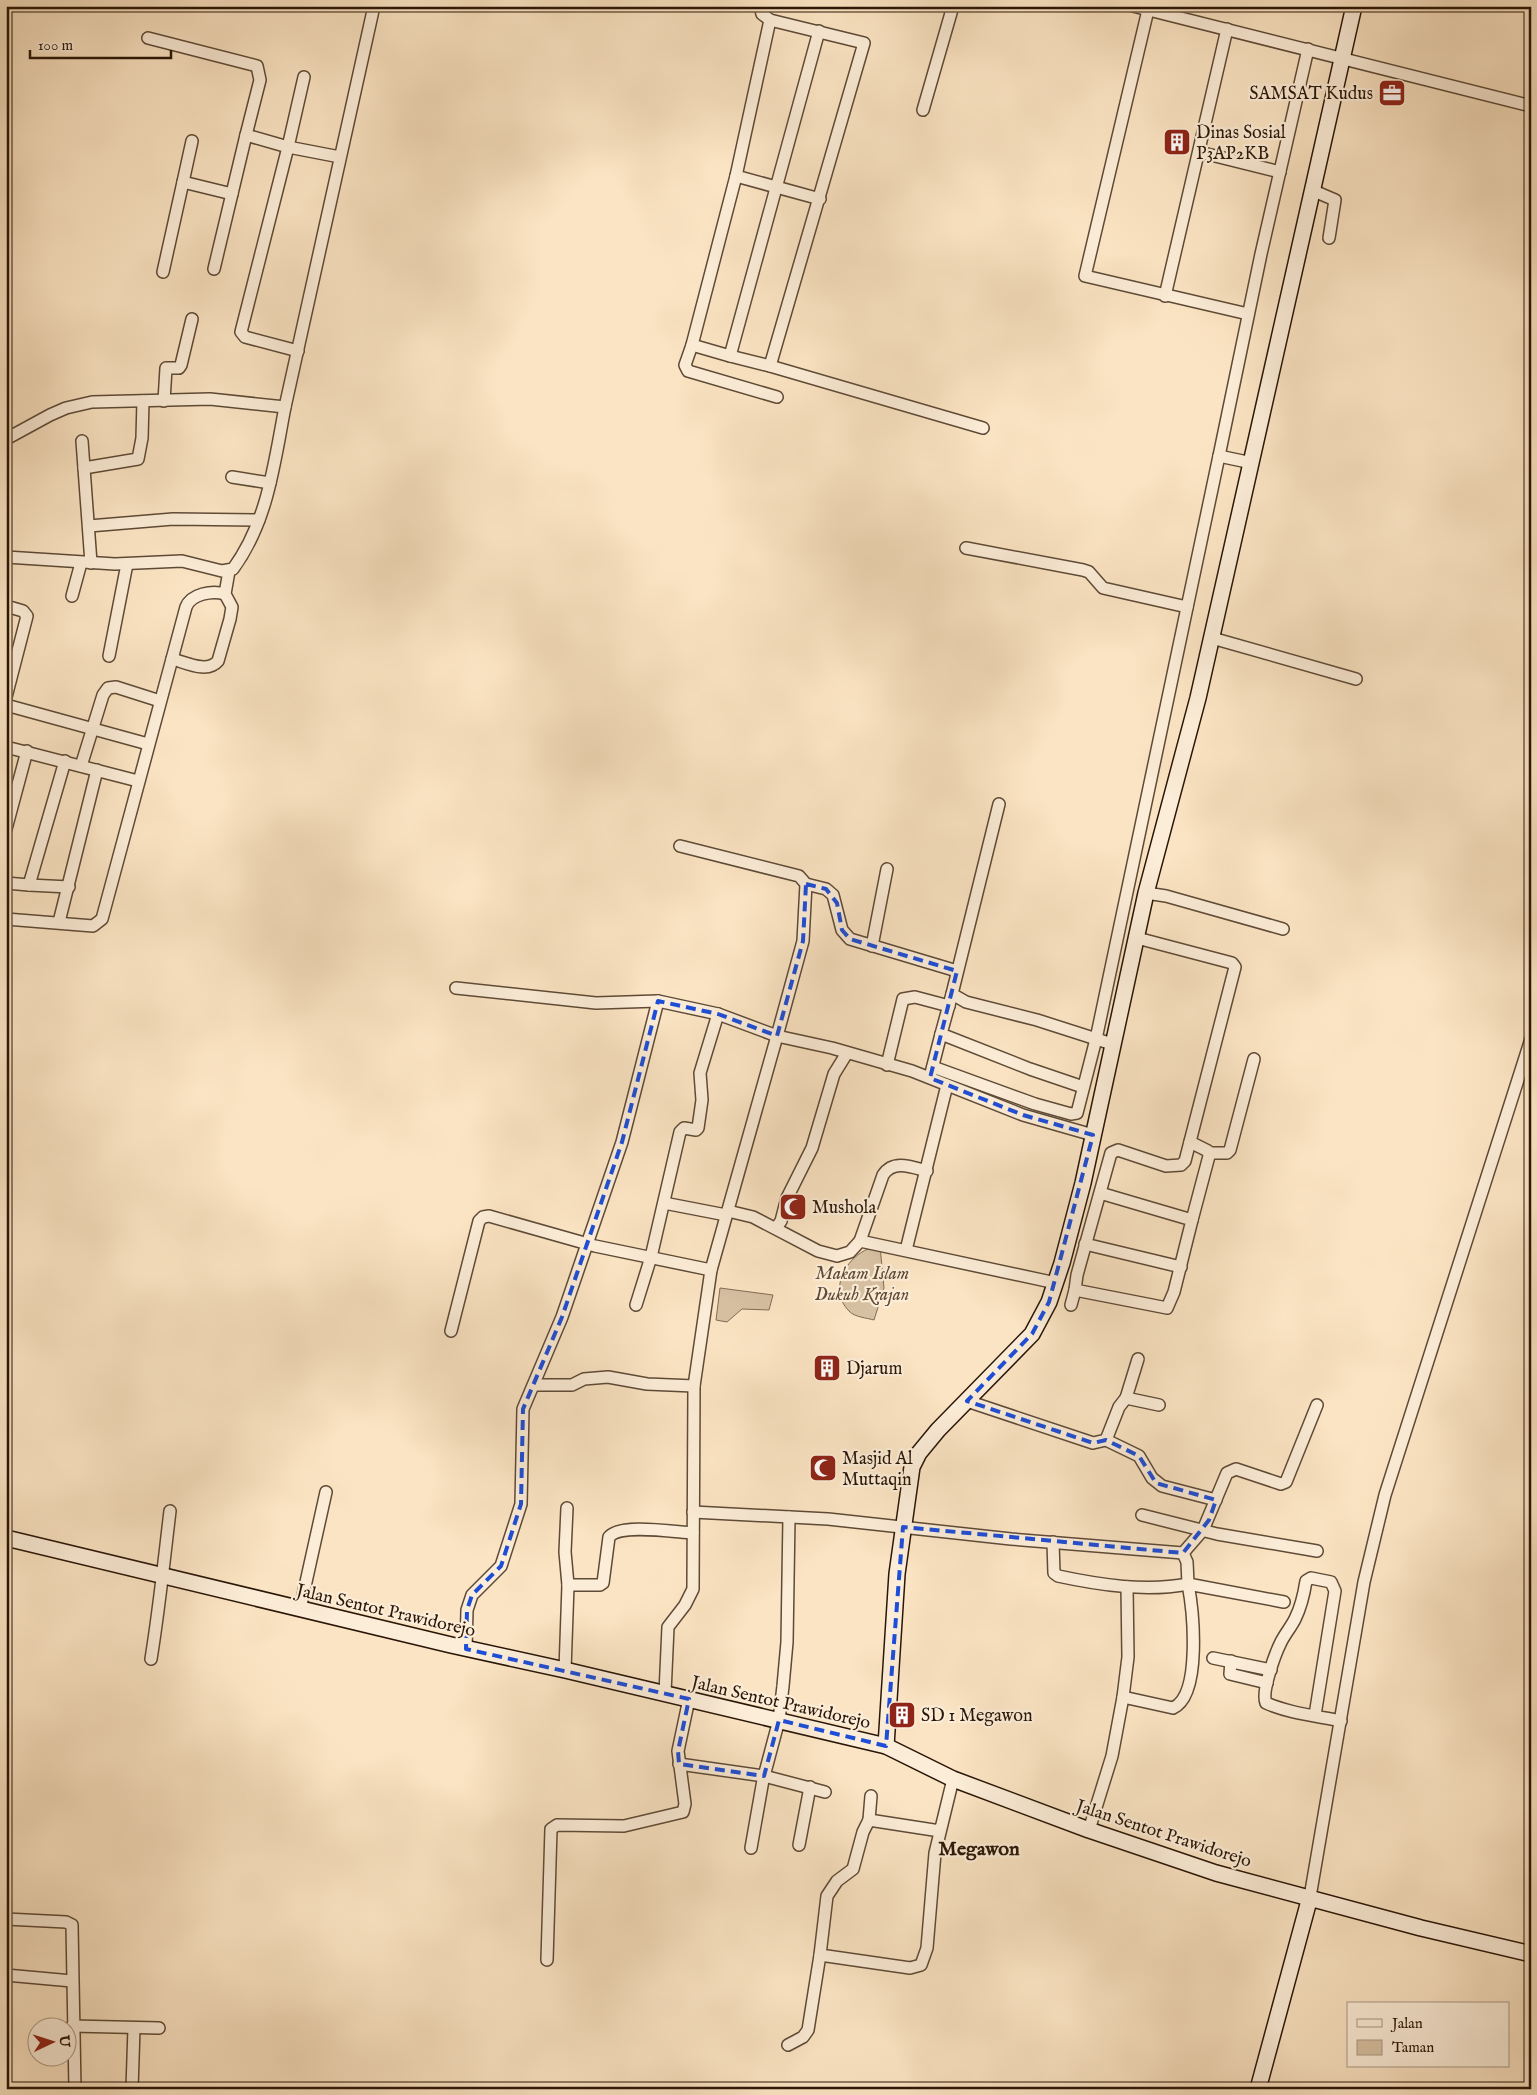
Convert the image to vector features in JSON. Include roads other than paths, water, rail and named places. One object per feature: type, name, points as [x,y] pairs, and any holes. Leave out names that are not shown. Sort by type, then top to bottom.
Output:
[{"type":"street","points":[[172,658],[205,668],[215,665],[218,661],[232,607],[225,594],[229,571],[240,560],[259,520],[270,483],[374,6]]},
{"type":"street","points":[[760,6],[762,14],[770,20],[864,43],[770,366]]},
{"type":"street","points":[[923,110],[953,6]]},
{"type":"street","points":[[1133,6],[1148,10],[1174,11],[1227,29],[1531,106]]},
{"type":"street","points":[[456,988],[596,1003],[658,1001],[718,1014],[777,1036],[887,1064],[932,1072],[1071,1114],[1077,1113],[1096,1039],[1186,607],[1319,193],[1336,57],[1354,6]]},
{"type":"street","points":[[1148,10],[1085,276],[1248,314]]},
{"type":"street","points":[[770,20],[736,176],[692,345],[685,365],[688,371],[777,397]]},
{"type":"street","points":[[1165,296],[1227,29]]},
{"type":"street","points":[[730,356],[778,188],[819,31]]},
{"type":"street","points":[[148,38],[257,66],[260,80],[214,269]]},
{"type":"street","points":[[1100,1193],[1094,1170],[1093,1135],[1132,958],[1140,938],[1160,841],[1212,638],[1235,459],[1248,314],[1280,172],[1311,50]]},
{"type":"street","points":[[298,351],[245,337],[241,332],[304,77]]},
{"type":"street","points":[[246,135],[288,147],[340,158]]},
{"type":"street","points":[[163,272],[192,141]]},
{"type":"street","points":[[1198,152],[1280,172]]},
{"type":"street","points":[[736,176],[820,199]]},
{"type":"street","points":[[183,182],[232,194]]},
{"type":"street","points":[[1319,193],[1333,198],[1336,202],[1329,238]]},
{"type":"street","points":[[164,401],[166,368],[178,368],[181,365],[192,319]]},
{"type":"street","points":[[692,345],[983,428]]},
{"type":"street","points":[[6,439],[66,408],[92,402],[210,399],[285,408]]},
{"type":"street","points":[[84,468],[138,459],[142,438],[144,401]]},
{"type":"street","points":[[72,596],[86,563],[89,526],[82,441]]},
{"type":"street","points":[[232,477],[270,483]]},
{"type":"street","points":[[89,526],[173,519],[259,520]]},
{"type":"street","points":[[966,548],[1083,570],[1089,572],[1102,588],[1186,607]]},
{"type":"street","points":[[6,557],[127,564],[182,561],[229,571]]},
{"type":"street","points":[[109,656],[127,564]]},
{"type":"street","points":[[6,919],[93,926],[102,919],[188,601],[208,594],[225,594]]},
{"type":"street","points":[[6,606],[23,611],[27,616],[6,697]]},
{"type":"street","points":[[1212,638],[1356,679]]},
{"type":"street","points":[[81,766],[103,695],[108,688],[116,687],[160,701]]},
{"type":"street","points":[[6,705],[148,744]]},
{"type":"street","points":[[6,747],[138,781]]},
{"type":"street","points":[[6,829],[27,751]]},
{"type":"street","points":[[30,885],[65,761]]},
{"type":"street","points":[[59,922],[97,770]]},
{"type":"street","points":[[932,1072],[999,804]]},
{"type":"street","points":[[1138,836],[1160,841]]},
{"type":"street","points":[[680,846],[799,876],[806,884],[826,889],[833,895],[842,930],[850,939],[957,971]]},
{"type":"street","points":[[872,946],[887,869]]},
{"type":"street","points":[[6,883],[69,887]]},
{"type":"street","points":[[665,1693],[668,1627],[685,1606],[694,1589],[694,1386],[711,1270],[717,1241],[727,1213],[803,941],[806,884]]},
{"type":"street","points":[[1148,893],[1166,896],[1283,929]]},
{"type":"street","points":[[886,1746],[890,1661],[903,1527],[909,1480],[915,1459],[927,1442],[1032,1334],[1046,1309],[1083,1214],[1094,1170],[1111,1153],[1118,1150],[1166,1166],[1181,1165],[1185,1160],[1235,967],[1232,963],[1140,938]]},
{"type":"street","points":[[1113,954],[1132,958]]},
{"type":"street","points":[[952,994],[966,1002],[1112,1044]]},
{"type":"street","points":[[887,1064],[903,999],[915,997],[949,1006]]},
{"type":"street","points":[[466,1649],[467,1610],[472,1595],[501,1566],[521,1504],[523,1409],[536,1385],[588,1244],[622,1142],[658,1001]]},
{"type":"street","points":[[636,1305],[651,1257],[680,1132],[684,1128],[696,1130],[698,1128],[702,1100],[700,1073],[718,1014]]},
{"type":"street","points":[[941,1034],[1030,1069],[1083,1087]]},
{"type":"street","points":[[1258,2089],[1310,1897],[1364,1582],[1385,1496],[1531,1039]]},
{"type":"street","points":[[776,1228],[781,1221],[787,1198],[812,1148],[832,1082],[846,1053]]},
{"type":"street","points":[[1209,1153],[1227,1153],[1230,1150],[1254,1059]]},
{"type":"street","points":[[932,1072],[947,1085],[1023,1115],[1093,1135]]},
{"type":"street","points":[[906,1250],[947,1085]]},
{"type":"street","points":[[1190,1142],[1205,1148],[1209,1153]]},
{"type":"street","points":[[1075,1290],[1165,1309],[1169,1307],[1181,1267],[1209,1153]]},
{"type":"street","points":[[664,1203],[753,1217],[818,1251],[837,1256],[850,1252],[860,1241],[883,1175],[888,1167],[892,1165],[908,1166],[927,1171]]},
{"type":"street","points":[[1100,1193],[1192,1220]]},
{"type":"street","points":[[1071,1305],[1076,1275],[1086,1244],[1083,1214],[1100,1193]]},
{"type":"street","points":[[451,1331],[479,1222],[483,1216],[489,1216],[588,1244],[711,1270]]},
{"type":"street","points":[[860,1241],[1056,1283]]},
{"type":"street","points":[[1086,1244],[1181,1267]]},
{"type":"street","points":[[1106,1440],[1119,1407],[1126,1398],[1138,1359]]},
{"type":"street","points":[[536,1385],[572,1385],[584,1379],[608,1377],[647,1384],[694,1386]]},
{"type":"street","points":[[1126,1398],[1159,1405]]},
{"type":"street","points":[[966,1401],[1093,1443],[1106,1440],[1140,1456],[1152,1478],[1162,1486],[1216,1500]]},
{"type":"street","points":[[1183,1553],[1204,1530],[1227,1473],[1233,1469],[1280,1484],[1286,1482],[1317,1405]]},
{"type":"street","points":[[300,1609],[326,1492]]},
{"type":"street","points":[[565,1670],[568,1585],[565,1552],[568,1508]]},
{"type":"street","points":[[151,1659],[161,1594],[161,1576],[170,1512]]},
{"type":"street","points":[[693,1512],[789,1517],[1183,1553]]},
{"type":"street","points":[[1142,1514],[1248,1540],[1317,1551]]},
{"type":"street","points":[[751,1848],[764,1776],[779,1720],[787,1642],[789,1517]]},
{"type":"street","points":[[568,1585],[600,1585],[604,1583],[609,1537],[612,1533],[624,1529],[693,1533]]},
{"type":"street","name":"Jalan Sentot Prawidorejo","points":[[6,1538],[466,1649],[665,1693],[886,1746],[953,1779],[1089,1830],[1216,1873],[1420,1928],[1531,1954]]},
{"type":"street","points":[[1053,1542],[1054,1573],[1058,1576],[1127,1587],[1152,1588],[1188,1584],[1284,1602]]},
{"type":"street","points":[[1123,1697],[1174,1708],[1180,1705],[1184,1699],[1190,1684],[1194,1631],[1187,1562],[1183,1553]]},
{"type":"street","points":[[1315,1715],[1336,1591],[1333,1584],[1311,1578],[1306,1581],[1298,1614],[1281,1642],[1264,1696],[1266,1703],[1315,1715],[1341,1721]]},
{"type":"street","points":[[1089,1830],[1112,1756],[1123,1697],[1128,1657],[1127,1587]]},
{"type":"street","points":[[1213,1658],[1271,1670]]},
{"type":"street","points":[[1231,1661],[1230,1674],[1267,1683]]},
{"type":"street","points":[[547,1960],[549,1838],[552,1826],[624,1826],[683,1812],[685,1804],[678,1750],[690,1699]]},
{"type":"street","points":[[680,1764],[764,1776],[825,1792]]},
{"type":"street","points":[[820,1955],[862,1962],[920,1967],[927,1948],[935,1853],[953,1779]]},
{"type":"street","points":[[799,1845],[810,1787]]},
{"type":"street","points":[[788,2045],[803,2037],[808,2030],[828,1896],[837,1881],[853,1869],[863,1832],[869,1820],[871,1796]]},
{"type":"street","points":[[869,1820],[940,1831]]},
{"type":"street","points":[[6,1920],[66,1922],[72,1925],[72,2018]]},
{"type":"street","points":[[6,1975],[72,1980]]},
{"type":"street","points":[[78,2026],[159,2028]]},
{"type":"street","points":[[132,2089],[134,2028]]},
{"type":"street","points":[[73,2068],[74,2089]]},
{"type":"place","name":"SAMSAT Kudus","points":[[1392,93]]},
{"type":"place","name":"Dinas Sosial P3AP2KB","points":[[1177,142]]},
{"type":"place","name":"Mushola","points":[[793,1207]]},
{"type":"place","name":"Djarum","points":[[827,1368]]},
{"type":"place","name":"Masjid Al Muttaqin","points":[[823,1468]]},
{"type":"place","name":"SD 1 Megawon","points":[[902,1715]]},
{"type":"district","name":"Megawon","points":[[979,1848]]},
{"type":"park label","name":"Makam Islam Dukuh Krajan","points":[[862,1283]]}]
